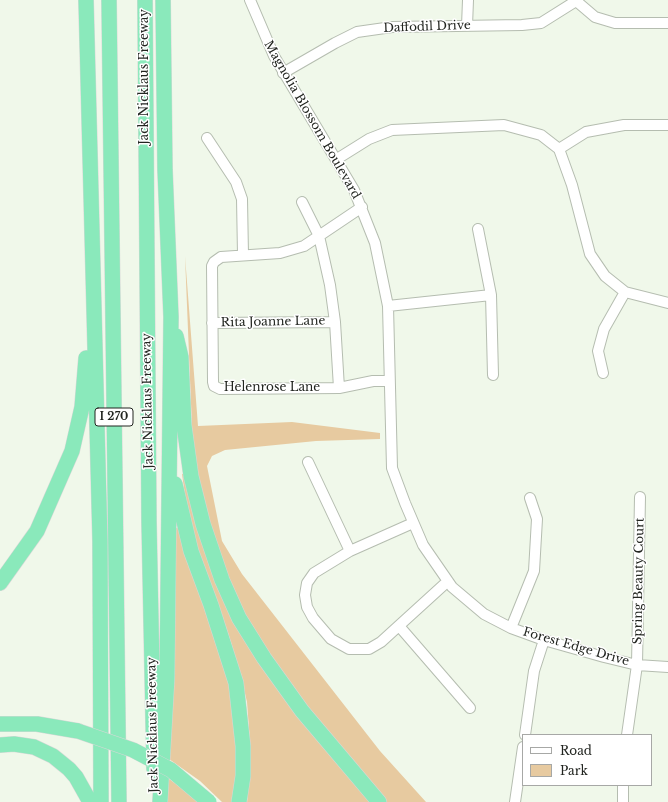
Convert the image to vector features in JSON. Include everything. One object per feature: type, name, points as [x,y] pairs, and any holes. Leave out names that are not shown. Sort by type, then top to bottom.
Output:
[{"type":"highway","points":[[86,0],[100,541],[101,802]]},
{"type":"highway","name":"I 270","points":[[109,0],[119,802]]},
{"type":"highway","name":"Jack Nicklaus Freeway","points":[[145,0],[149,522],[154,802]]},
{"type":"highway","points":[[160,802],[168,678],[171,317],[165,170],[163,0]]},
{"type":"highway","points":[[0,584],[5,572],[37,530],[72,451],[82,408],[86,360],[90,171]]},
{"type":"highway","points":[[171,317],[181,357],[184,425],[191,476],[203,524],[222,580],[239,618],[264,658],[302,711],[379,802]]},
{"type":"highway","points":[[169,432],[177,496],[191,551],[211,605],[236,683],[243,746],[243,776],[239,802]]},
{"type":"highway","points":[[0,724],[36,724],[78,731],[133,750],[171,770],[209,802]]},
{"type":"highway","points":[[0,745],[14,744],[34,747],[53,756],[65,765],[76,777],[90,802]]},
{"type":"street","name":"Magnolia Blossom Boulevard","points":[[250,0],[259,24],[283,73],[337,159],[362,207],[375,243],[388,306],[390,431]]},
{"type":"street","points":[[468,0],[468,26]]},
{"type":"street","name":"Daffodil Drive","points":[[283,73],[357,32],[392,26],[522,25],[541,23],[575,1]]},
{"type":"street","points":[[575,1],[594,17],[615,23],[668,23]]},
{"type":"street","points":[[337,159],[369,139],[392,130],[417,127],[504,125],[541,134],[559,149],[572,185],[590,254],[605,276],[625,292],[668,303]]},
{"type":"street","points":[[559,149],[586,132],[624,125],[668,125]]},
{"type":"street","points":[[207,138],[236,182],[242,199],[243,256]]},
{"type":"street","points":[[302,202],[319,236],[330,285],[335,322],[338,388]]},
{"type":"street","name":"Helenrose Lane","points":[[362,207],[304,246],[280,252],[221,257],[216,260],[212,266],[213,382],[217,388],[338,388],[373,381],[389,381]]},
{"type":"street","points":[[478,229],[491,295],[493,375]]},
{"type":"street","points":[[603,373],[598,351],[604,329],[625,292]]},
{"type":"street","points":[[388,306],[491,295]]},
{"type":"street","name":"Rita Joanne Lane","points":[[212,323],[335,322]]},
{"type":"street","name":"Forest Edge Drive","points":[[390,431],[392,468],[424,545],[452,587],[484,614],[511,628],[544,640],[637,665],[668,667]]},
{"type":"street","points":[[308,462],[350,551]]},
{"type":"street","name":"Spring Beauty Court","points":[[627,734],[637,665],[640,497]]},
{"type":"street","points":[[511,628],[534,571],[537,518],[530,498]]},
{"type":"street","points":[[414,523],[350,551],[314,572],[307,583],[305,595],[307,607],[313,618],[331,639],[349,649],[369,649],[381,642],[448,581]]},
{"type":"street","points":[[399,626],[470,708]]},
{"type":"street","points":[[525,734],[534,671],[544,640]]},
{"type":"street","points":[[514,802],[522,753]]},
{"type":"street","points":[[623,786],[623,802]]},
{"type":"green space","points":[[185,256],[198,426],[292,422],[380,433],[380,439],[316,441],[225,450],[212,456],[207,466],[222,541],[242,574],[380,751],[426,802],[385,802],[301,704],[252,631],[221,563],[199,486],[192,429]]},
{"type":"green space","points":[[182,474],[186,474],[226,601],[372,802],[247,802],[251,756],[247,702],[228,633],[199,554],[186,503]]},
{"type":"green space","points":[[174,528],[178,528],[230,683],[236,727],[236,776],[232,802],[222,802],[200,781],[169,759],[175,642]]},
{"type":"green space","points":[[168,778],[191,795],[199,802],[168,802]]}]
